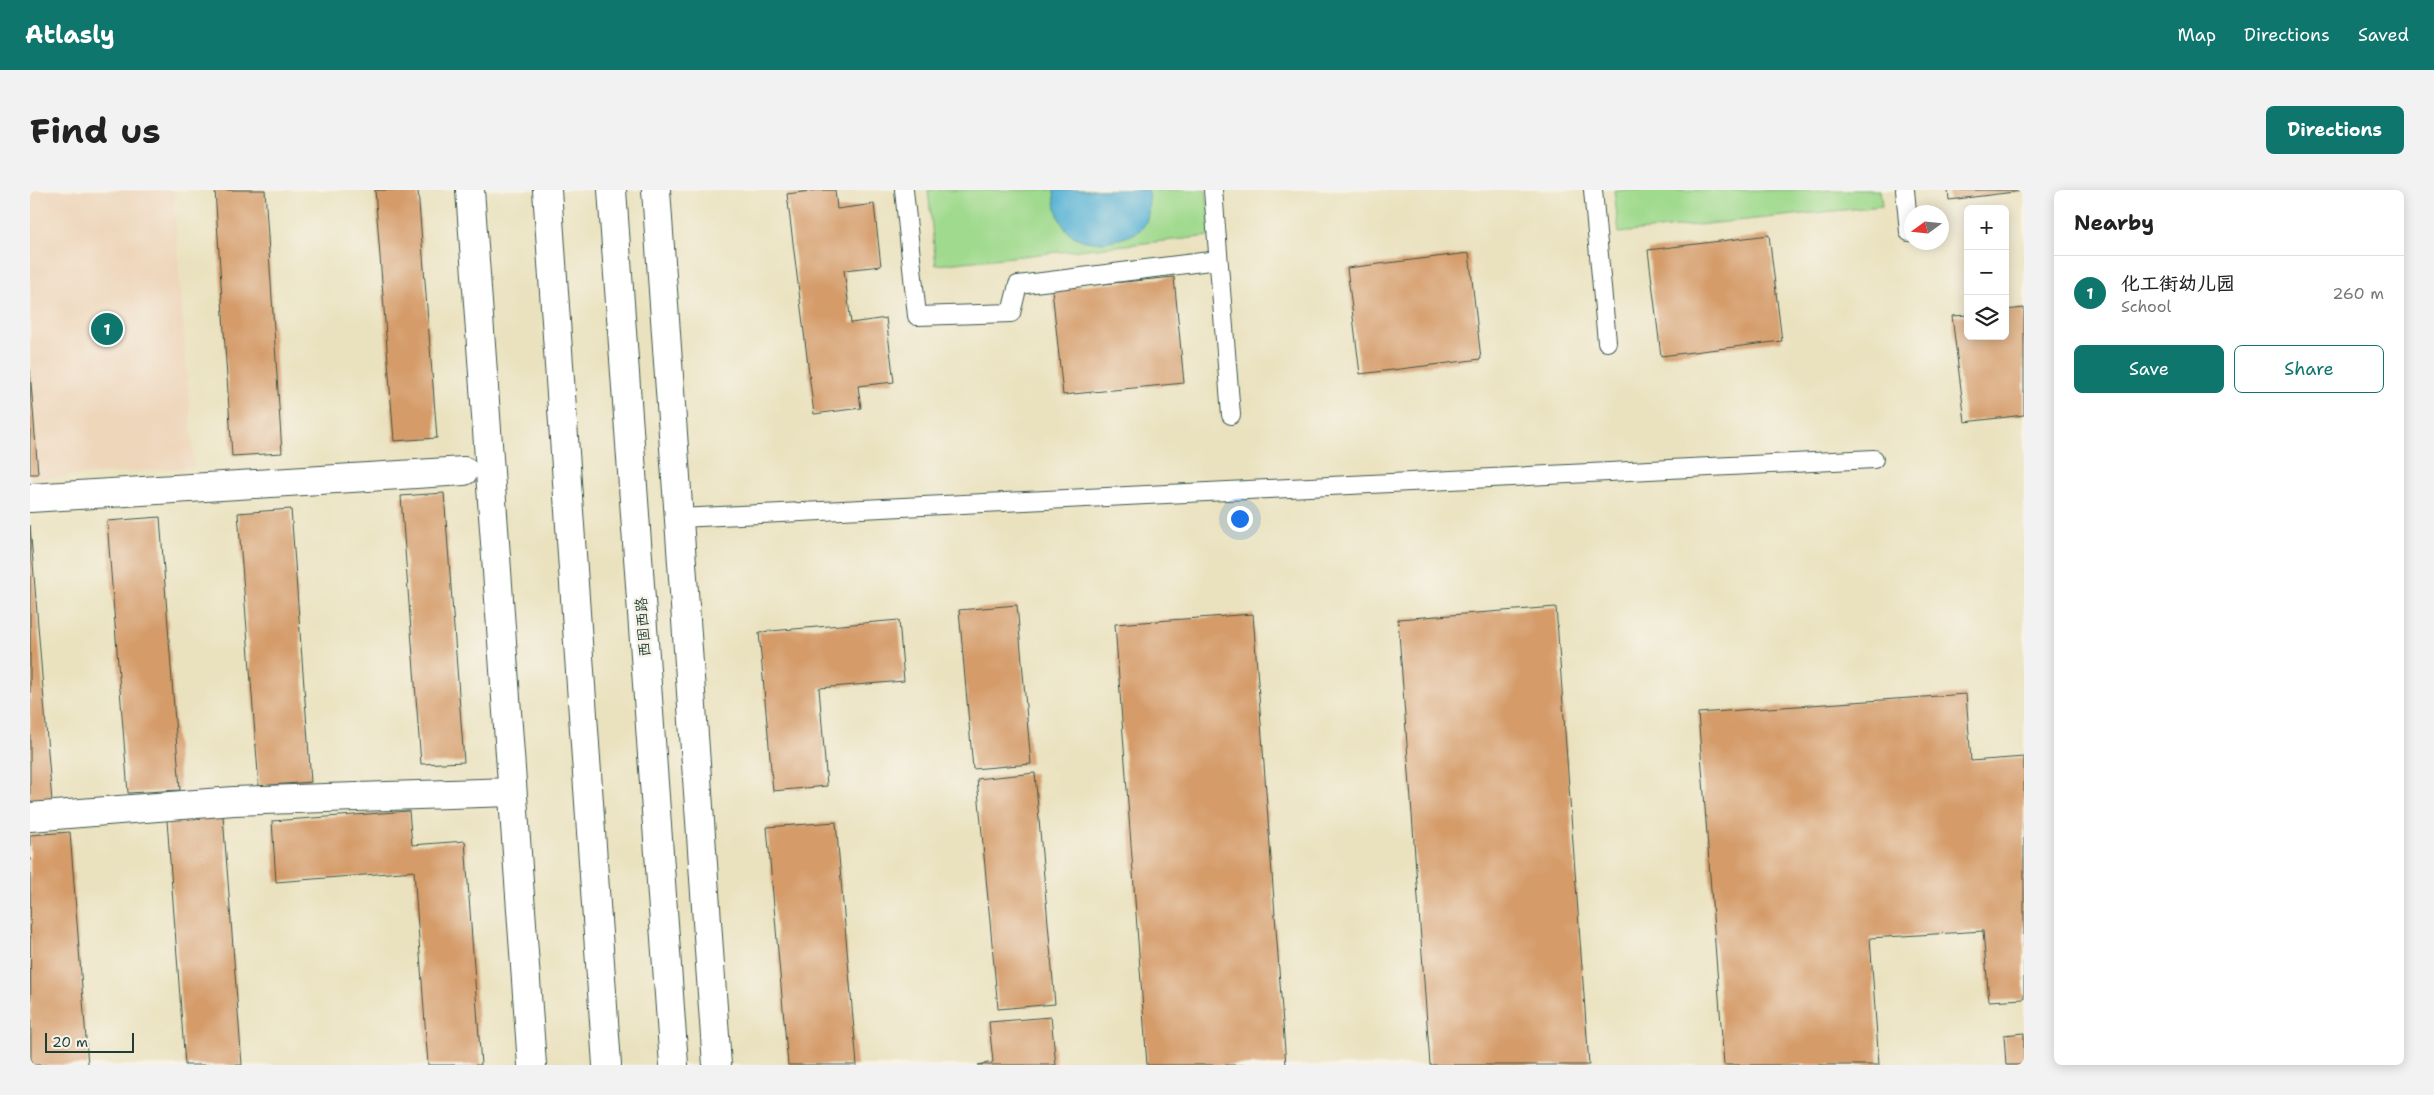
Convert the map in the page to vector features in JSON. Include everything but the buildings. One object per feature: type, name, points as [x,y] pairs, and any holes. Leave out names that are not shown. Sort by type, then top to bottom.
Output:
[{"type":"street","points":[[470,190],[532,1065]]},
{"type":"street","points":[[547,190],[607,1065]]},
{"type":"street","name":"西固西路","points":[[612,190],[674,1065]]},
{"type":"street","points":[[656,190],[717,1065]]},
{"type":"street","points":[[30,498],[464,471]]},
{"type":"street","points":[[30,817],[234,801],[512,792]]},
{"type":"lane","points":[[904,190],[917,316],[1011,313],[1018,285],[1218,260]]},
{"type":"lane","points":[[1213,190],[1231,415]]},
{"type":"lane","points":[[1593,190],[1607,342]]},
{"type":"lane","points":[[1905,190],[1906,205]]},
{"type":"lane","points":[[680,518],[1874,459]]},
{"type":"shaded area","points":[[30,190],[173,190],[194,467],[30,479]]},
{"type":"green space","points":[[928,190],[1206,190],[1211,236],[936,265]]},
{"type":"green space","points":[[1614,190],[1880,190],[1882,206],[1619,233]]},
{"type":"water","points":[[1054,190],[1149,190],[1147,220],[1140,230],[1122,238],[1104,242],[1092,242],[1081,239],[1064,227],[1055,205]]},
{"type":"place","name":"化工街幼儿园","points":[[107,329]]}]
